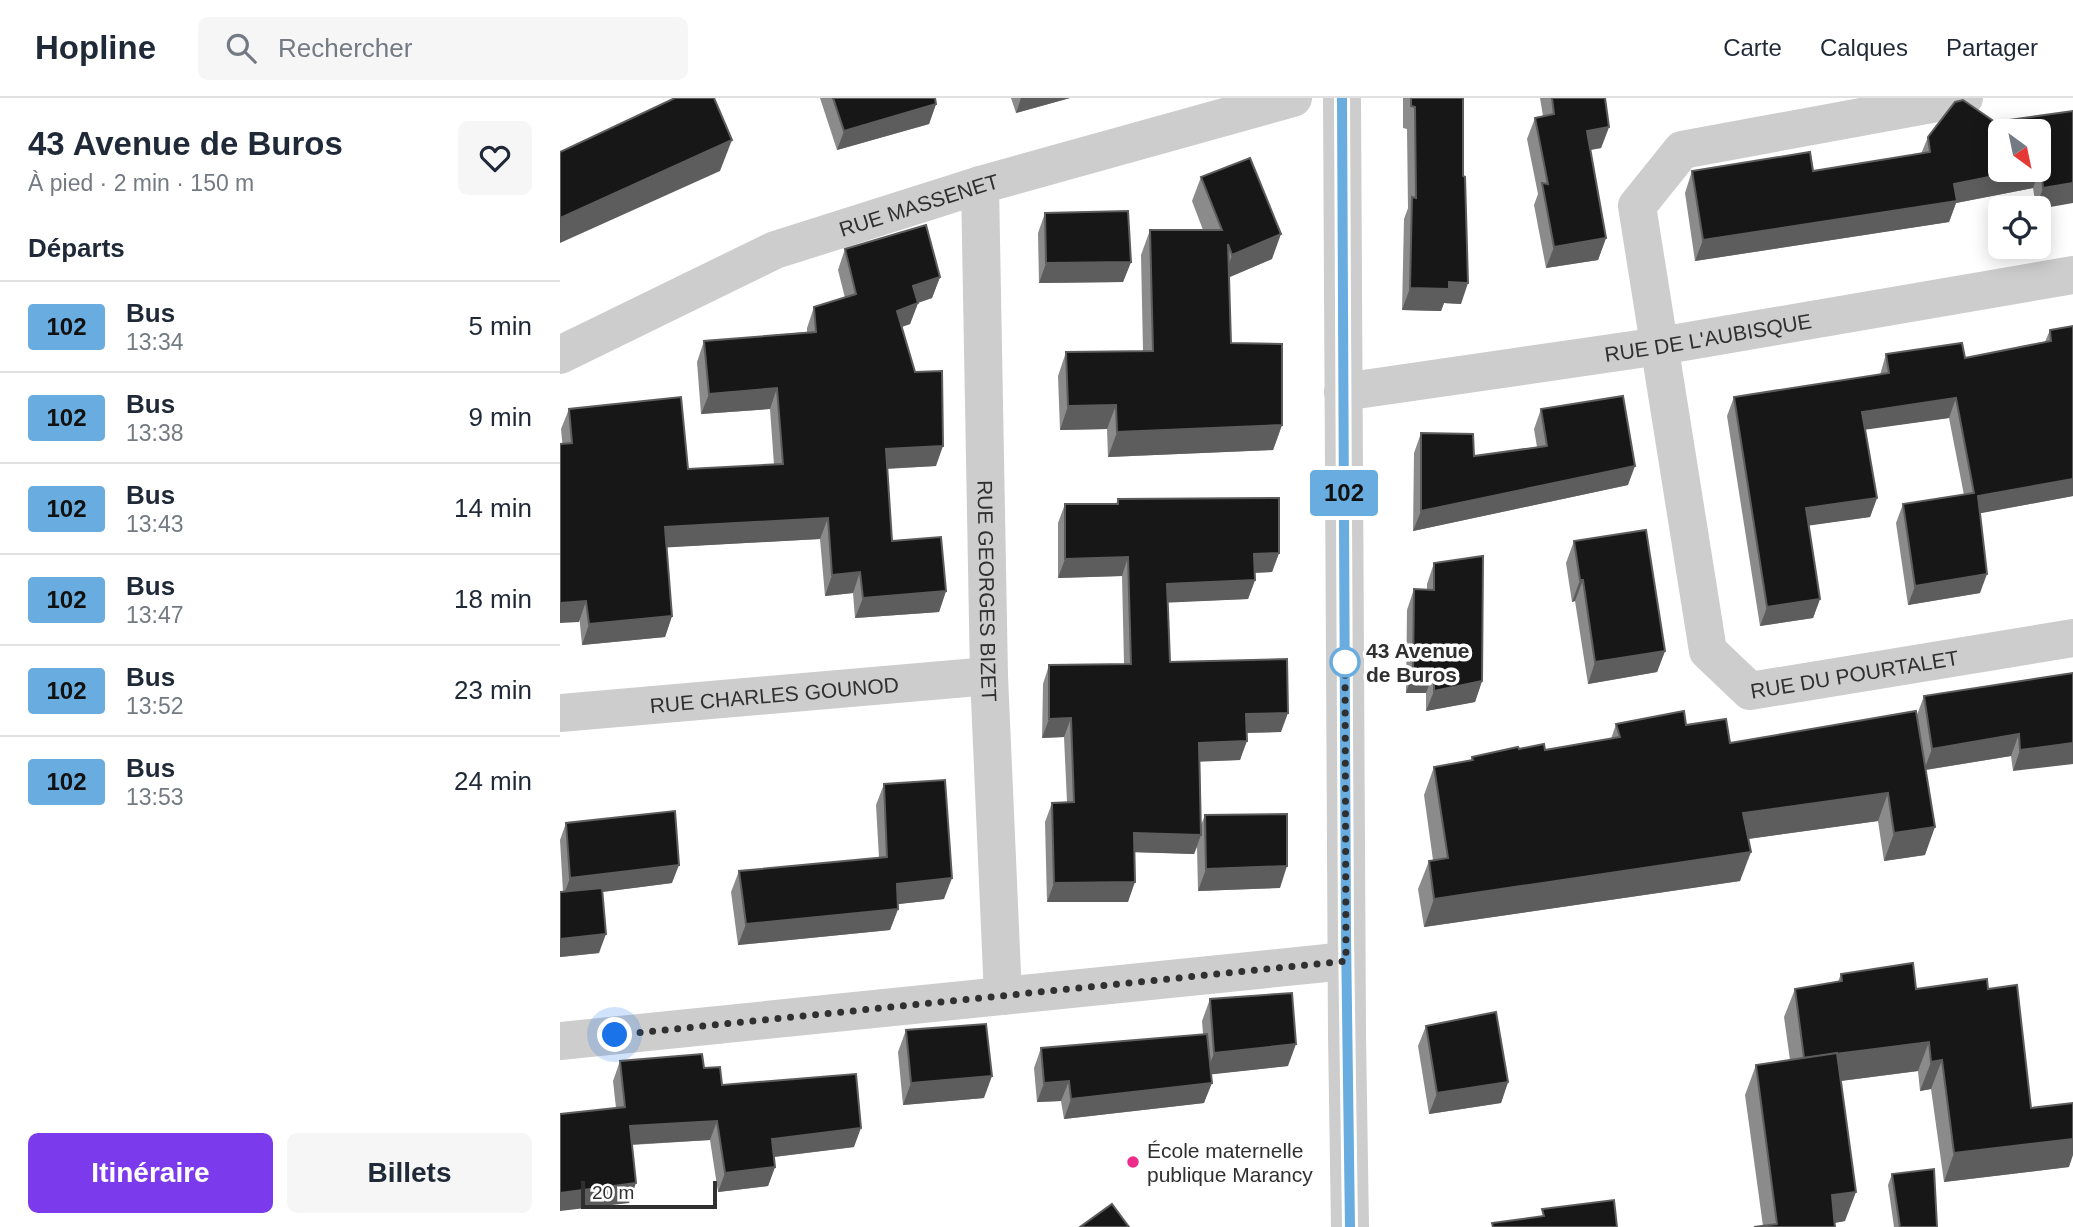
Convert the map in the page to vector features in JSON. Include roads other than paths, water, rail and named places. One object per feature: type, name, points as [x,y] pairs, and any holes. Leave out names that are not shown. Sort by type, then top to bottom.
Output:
[{"type":"street","name":"RUE MASSENET","points":[[560,355],[775,250],[980,185],[1293,98]]},
{"type":"street","points":[[1342,98],[1346,961],[1350,1227]]},
{"type":"street","points":[[1660,346],[1637,206],[1682,150],[1964,98]]},
{"type":"street","name":"RUE GEORGES BIZET","points":[[980,185],[989,676],[1003,996]]},
{"type":"street","name":"RUE DE L'AUBISQUE","points":[[1343,391],[1660,346],[2073,275]]},
{"type":"street","name":"RUE DU POURTALET","points":[[1660,346],[1707,652],[1750,691],[2073,638]]},
{"type":"street","name":"RUE CHARLES GOUNOD","points":[[560,713],[989,676]]},
{"type":"street","points":[[560,1041],[1346,961]]},
{"type":"place","name":"43 Avenue de Buros","points":[[1345,662]]},
{"type":"place","name":"École maternelle publique Marancy","points":[[1133,1162]]}]
